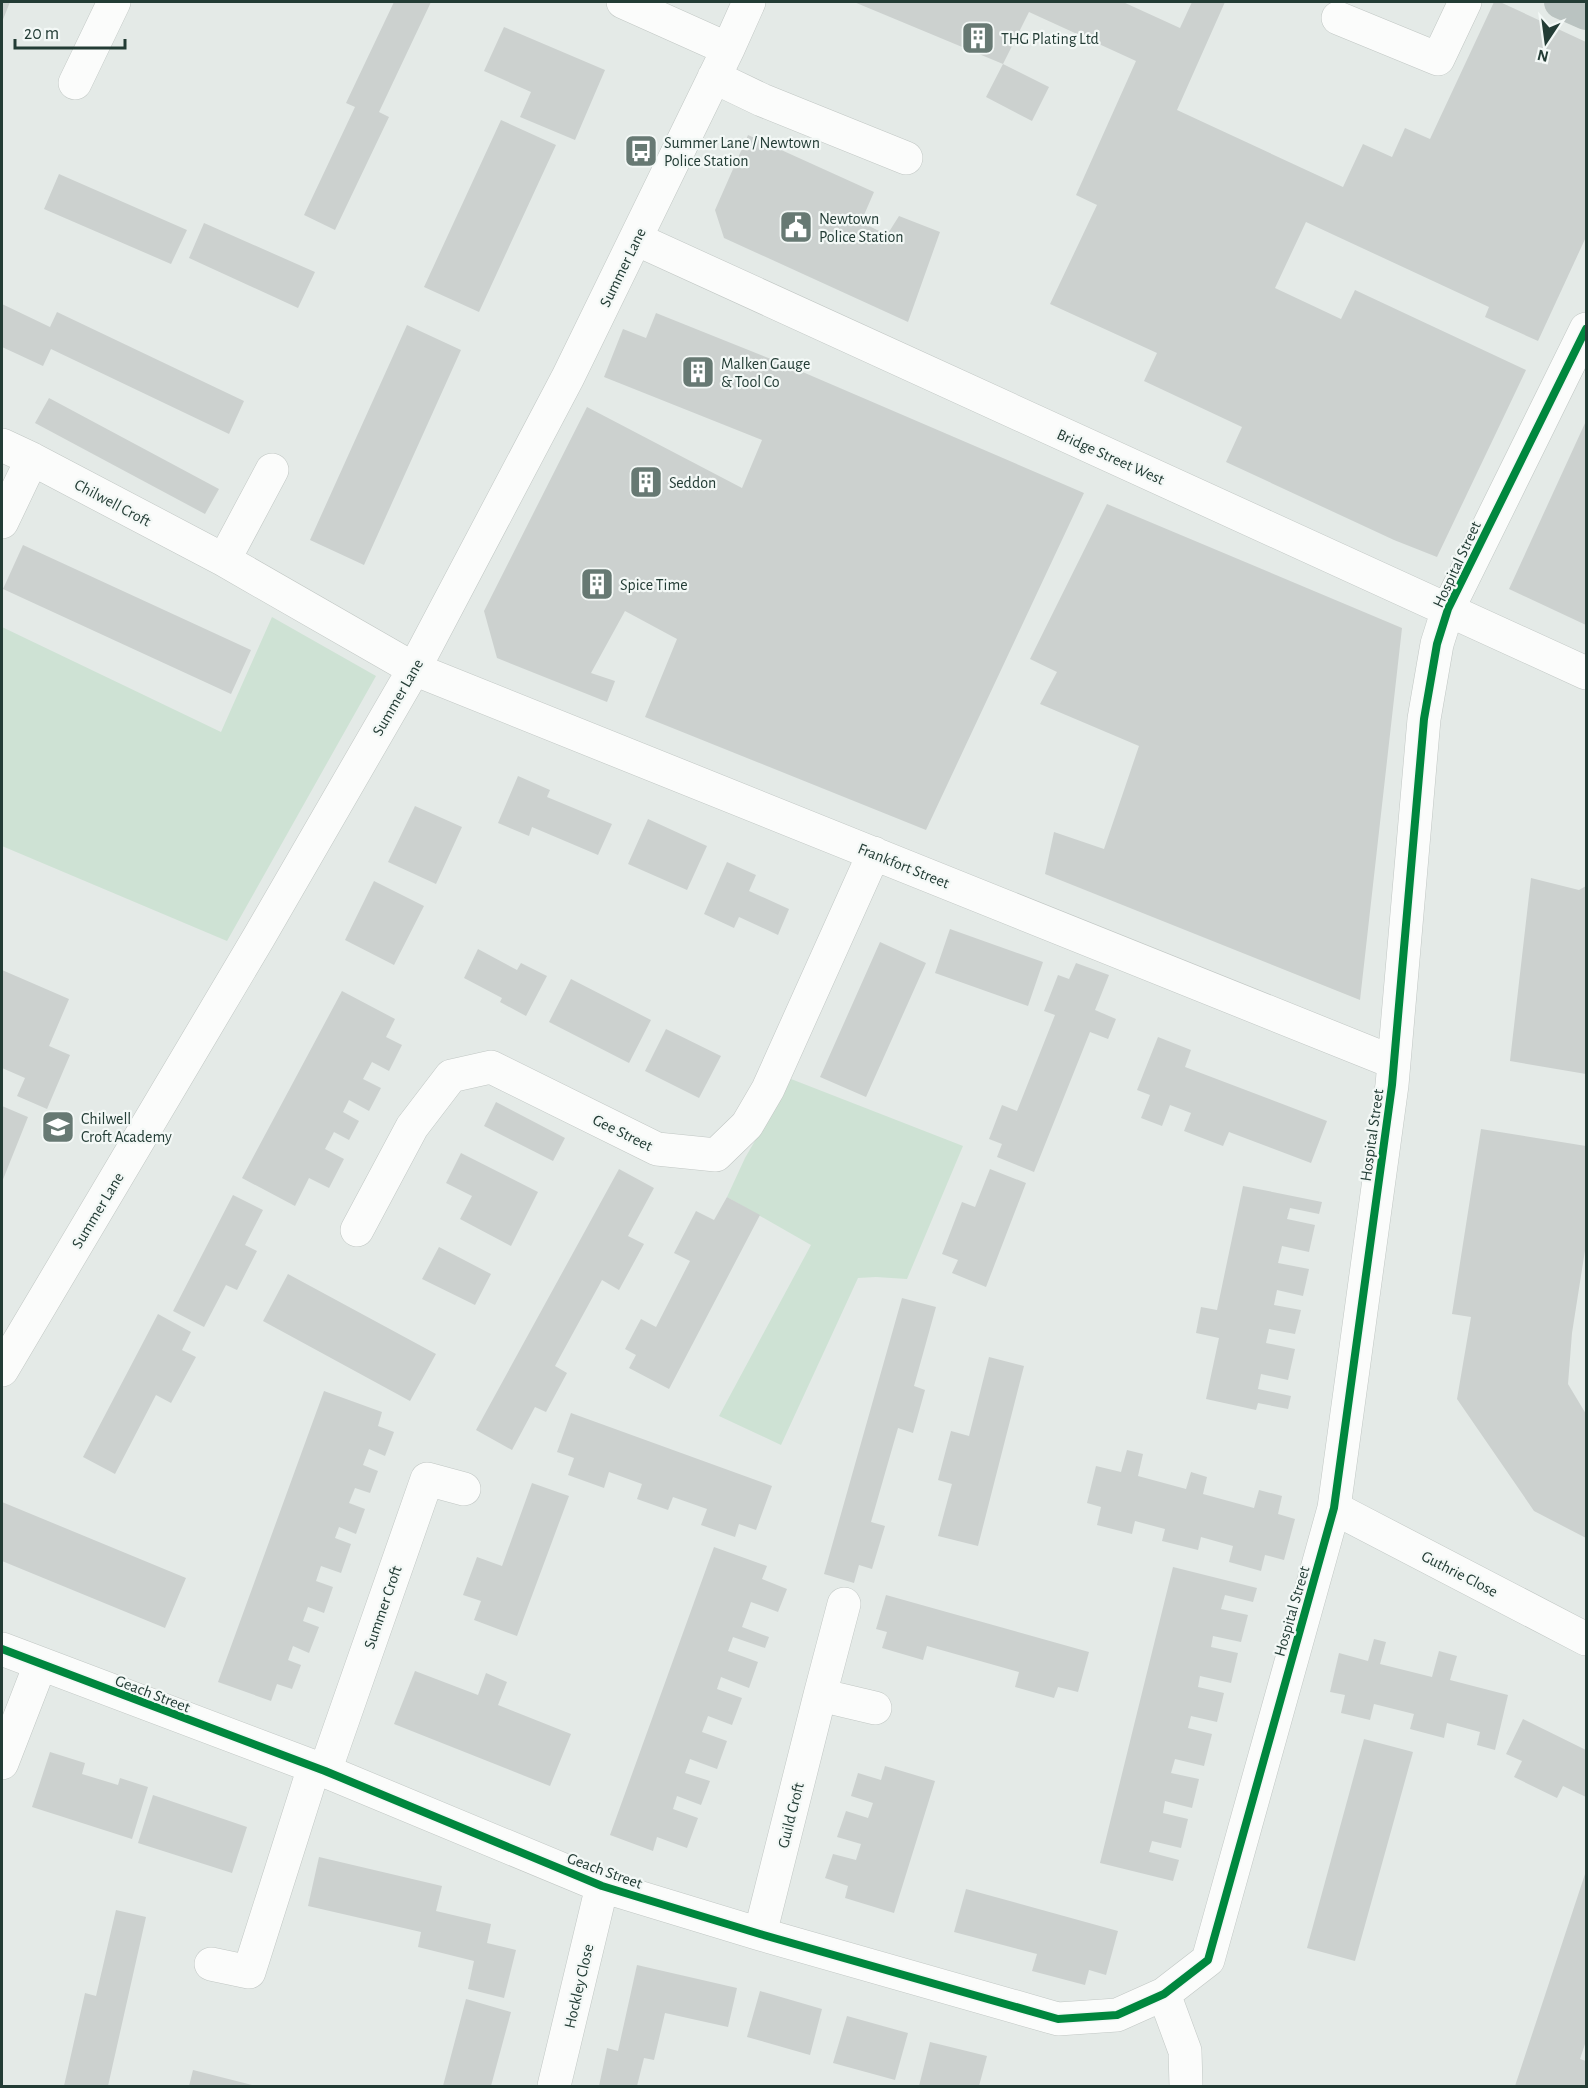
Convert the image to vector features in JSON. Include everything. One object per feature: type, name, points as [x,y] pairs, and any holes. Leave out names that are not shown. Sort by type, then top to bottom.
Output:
[{"type":"highway","points":[[1561,2],[1587,14]]},
{"type":"street","points":[[75,83],[114,2]]},
{"type":"street","points":[[624,2],[728,49]]},
{"type":"street","name":"Summer Lane","points":[[2,1370],[259,937],[414,669],[562,387],[636,239],[749,2]]},
{"type":"street","points":[[1338,18],[1438,59],[1465,2]]},
{"type":"street","points":[[714,77],[762,100],[906,158]]},
{"type":"street","name":"Bridge Street West","points":[[636,239],[1587,673]]},
{"type":"street","name":"Hospital Street","points":[[1208,1960],[1334,1508],[1392,1084],[1424,719],[1437,644],[1448,609],[1587,329]]},
{"type":"street","name":"Chilwell Croft","points":[[2,445],[224,560],[414,669]]},
{"type":"street","points":[[2,522],[32,459]]},
{"type":"street","points":[[224,560],[272,470]]},
{"type":"street","name":"Frankfort Street","points":[[414,669],[1393,1062]]},
{"type":"street","name":"Gee Street","points":[[357,1230],[412,1127],[451,1076],[490,1066],[657,1149],[716,1155],[747,1125],[768,1089],[874,853]]},
{"type":"street","name":"Summer Croft","points":[[320,1769],[428,1479],[464,1489]]},
{"type":"street","name":"Guthrie Close","points":[[1334,1508],[1587,1639]]},
{"type":"street","name":"Guild Croft","points":[[760,1934],[844,1604]]},
{"type":"street","name":"Geach Street","points":[[2,1649],[320,1769],[602,1886],[760,1934],[1058,2019],[1117,2015],[1164,1994],[1208,1960]]},
{"type":"street","points":[[2,1763],[40,1665]]},
{"type":"street","points":[[820,1695],[875,1708]]},
{"type":"street","points":[[211,1964],[249,1972],[320,1769]]},
{"type":"street","name":"Hockley Close","points":[[554,2086],[602,1886]]},
{"type":"street","points":[[1164,1994],[1185,2051],[1186,2086]]},
{"type":"green space","points":[[272,617],[376,676],[227,941],[2,846],[2,627],[221,732]]},
{"type":"green space","points":[[791,1079],[963,1146],[907,1279],[858,1278],[781,1445],[719,1416],[811,1245],[727,1197],[745,1158]]},
{"type":"building","points":[[2,2],[10,2],[2,22]]},
{"type":"building","points":[[394,2],[431,2],[379,112],[389,117],[335,230],[304,215],[355,107],[346,103]]},
{"type":"building","points":[[854,2],[1123,2],[1180,28],[1192,2],[1225,2],[1177,110],[1343,187],[1363,144],[1392,157],[1405,128],[1430,139],[1494,2],[1500,2],[1586,42],[1586,237],[1538,341],[1485,317],[1489,307],[1306,222],[1275,288],[1341,319],[1355,290],[1526,370],[1437,557],[1394,540],[1226,462],[1242,427],[1144,381],[1157,353],[1050,304],[1097,205],[1076,195],[1136,61],[1029,12],[1003,64]]},
{"type":"building","points":[[504,27],[605,70],[575,140],[520,117],[531,92],[484,71]]},
{"type":"building","points":[[1003,64],[1049,87],[1032,121],[986,97]]},
{"type":"building","points":[[501,120],[556,145],[479,312],[424,287]]},
{"type":"building","name":"Newtown Police Station","points":[[748,135],[874,192],[861,222],[887,235],[899,216],[940,232],[908,322],[724,238],[715,210]]},
{"type":"building","points":[[59,174],[187,230],[171,264],[44,209]]},
{"type":"building","points":[[204,223],[315,272],[298,308],[189,258]]},
{"type":"building","points":[[2,304],[50,327],[57,312],[244,401],[229,434],[51,349],[43,366],[2,347]]},
{"type":"building","points":[[656,313],[791,367],[1084,493],[926,830],[645,717],[677,639],[625,611],[591,673],[615,681],[607,702],[497,658],[484,611],[587,407],[742,488],[762,440],[604,377],[623,329],[646,338]]},
{"type":"building","points":[[407,325],[461,350],[364,565],[310,540]]},
{"type":"building","points":[[49,398],[219,489],[205,514],[35,423]]},
{"type":"building","points":[[1586,421],[1586,625],[1509,589]]},
{"type":"building","points":[[1107,504],[1402,628],[1360,1000],[1045,874],[1054,832],[1104,849],[1139,746],[1040,704],[1057,672],[1030,659]]},
{"type":"building","points":[[23,545],[251,650],[231,694],[3,589]]},
{"type":"building","points":[[518,776],[550,790],[547,797],[612,824],[598,855],[532,827],[529,836],[498,823]]},
{"type":"building","points":[[415,806],[462,827],[436,884],[388,862]]},
{"type":"building","points":[[648,819],[707,846],[687,890],[628,864]]},
{"type":"building","points":[[727,862],[756,875],[749,891],[789,909],[778,935],[739,917],[734,928],[704,914]]},
{"type":"building","points":[[1531,878],[1579,890],[1586,886],[1586,1074],[1510,1061]]},
{"type":"building","points":[[374,881],[424,906],[394,965],[345,940]]},
{"type":"building","points":[[950,929],[1043,962],[1028,1006],[935,973]]},
{"type":"building","points":[[880,942],[926,963],[866,1097],[820,1077]]},
{"type":"building","points":[[478,949],[517,970],[521,963],[547,976],[526,1016],[500,1002],[502,998],[464,978]]},
{"type":"building","points":[[1076,963],[1109,975],[1095,1010],[1116,1019],[1108,1039],[1090,1032],[1034,1172],[997,1157],[1002,1144],[989,1139],[1002,1105],[1017,1111],[1055,1015],[1044,1011],[1058,975],[1069,979]]},
{"type":"building","points":[[2,970],[69,999],[49,1046],[70,1055],[47,1109],[17,1096],[25,1078],[2,1068]]},
{"type":"building","points":[[571,979],[651,1020],[629,1063],[549,1022]]},
{"type":"building","points":[[342,991],[395,1019],[386,1037],[402,1045],[389,1071],[372,1062],[363,1079],[381,1088],[369,1111],[349,1100],[343,1112],[359,1121],[349,1140],[334,1132],[325,1149],[344,1159],[329,1188],[309,1178],[295,1206],[242,1178]]},
{"type":"building","points":[[666,1029],[721,1056],[699,1098],[645,1071]]},
{"type":"building","points":[[1158,1037],[1191,1050],[1185,1067],[1327,1121],[1311,1163],[1229,1132],[1223,1146],[1184,1131],[1191,1113],[1170,1105],[1162,1126],[1141,1118],[1150,1095],[1137,1090]]},
{"type":"building","points":[[496,1102],[565,1138],[553,1161],[484,1126]]},
{"type":"building","points":[[2,1106],[28,1117],[2,1182]]},
{"type":"building","points":[[1481,1129],[1586,1146],[1586,1244],[1572,1333],[1568,1384],[1586,1414],[1586,1538],[1534,1511],[1457,1399],[1471,1317],[1452,1314]]},
{"type":"building","points":[[461,1153],[538,1192],[511,1246],[460,1219],[472,1196],[446,1183]]},
{"type":"building","points":[[619,1169],[654,1188],[628,1236],[644,1244],[619,1290],[602,1280],[555,1366],[567,1373],[546,1412],[535,1407],[512,1450],[476,1430]]},
{"type":"building","points":[[990,1169],[1026,1183],[986,1287],[952,1273],[958,1260],[942,1254],[962,1202],[975,1207]]},
{"type":"building","points":[[1243,1186],[1322,1202],[1319,1214],[1290,1208],[1287,1219],[1315,1225],[1309,1252],[1282,1246],[1278,1263],[1309,1269],[1303,1296],[1277,1290],[1274,1305],[1301,1310],[1295,1334],[1269,1329],[1266,1343],[1295,1349],[1288,1380],[1261,1374],[1258,1389],[1291,1396],[1288,1409],[1258,1403],[1256,1410],[1206,1399],[1219,1338],[1196,1333],[1201,1307],[1217,1310]]},
{"type":"building","points":[[233,1195],[263,1210],[245,1245],[257,1251],[237,1290],[226,1285],[204,1327],[173,1311]]},
{"type":"building","points":[[727,1197],[760,1215],[669,1389],[629,1368],[636,1355],[625,1349],[641,1319],[656,1327],[690,1261],[674,1253],[696,1211],[714,1220]]},
{"type":"building","points":[[439,1247],[491,1274],[475,1305],[422,1279]]},
{"type":"building","points":[[288,1274],[436,1354],[410,1401],[263,1321]]},
{"type":"building","points":[[902,1298],[936,1307],[914,1386],[925,1390],[913,1433],[898,1428],[871,1522],[885,1526],[872,1569],[859,1565],[854,1583],[824,1574]]},
{"type":"building","points":[[158,1314],[191,1332],[182,1350],[196,1357],[171,1403],[156,1395],[115,1474],[83,1457]]},
{"type":"building","points":[[989,1357],[1024,1366],[978,1546],[938,1536],[952,1484],[938,1480],[951,1431],[969,1436]]},
{"type":"building","points":[[324,1391],[382,1412],[378,1426],[394,1432],[385,1456],[369,1449],[363,1465],[378,1471],[370,1493],[355,1488],[349,1503],[365,1509],[356,1534],[339,1527],[335,1538],[351,1544],[341,1573],[321,1566],[316,1581],[333,1587],[324,1613],[308,1607],[303,1621],[319,1627],[309,1653],[293,1646],[288,1660],[301,1665],[292,1689],[277,1684],[271,1701],[218,1682]]},
{"type":"building","points":[[571,1413],[772,1486],[756,1530],[739,1524],[735,1537],[701,1525],[707,1509],[673,1497],[668,1510],[637,1499],[642,1484],[609,1472],[604,1488],[568,1475],[574,1458],[557,1452]]},
{"type":"building","points":[[1127,1450],[1143,1454],[1138,1476],[1186,1489],[1191,1472],[1207,1477],[1203,1494],[1254,1508],[1259,1490],[1282,1496],[1278,1514],[1295,1519],[1284,1560],[1265,1555],[1261,1571],[1229,1562],[1233,1546],[1201,1537],[1198,1550],[1162,1541],[1165,1529],[1135,1521],[1132,1534],[1097,1525],[1101,1507],[1087,1503],[1096,1466],[1121,1472]]},
{"type":"building","points":[[532,1483],[569,1496],[517,1636],[474,1620],[481,1601],[463,1595],[477,1557],[502,1566]]},
{"type":"building","points":[[2,1502],[186,1578],[165,1628],[2,1561]]},
{"type":"building","points":[[714,1547],[767,1566],[762,1579],[787,1589],[778,1612],[751,1602],[742,1627],[769,1637],[765,1648],[733,1637],[728,1651],[758,1662],[749,1688],[721,1677],[717,1689],[742,1698],[732,1725],[708,1716],[702,1732],[727,1741],[717,1769],[690,1759],[685,1773],[710,1781],[701,1805],[677,1796],[673,1809],[698,1818],[687,1848],[657,1837],[653,1851],[610,1835]]},
{"type":"building","points":[[1173,1567],[1257,1588],[1253,1602],[1225,1595],[1221,1609],[1248,1615],[1241,1642],[1213,1636],[1211,1647],[1238,1653],[1231,1683],[1200,1676],[1198,1687],[1224,1693],[1217,1722],[1191,1716],[1188,1728],[1212,1734],[1204,1766],[1175,1759],[1171,1773],[1199,1779],[1192,1808],[1165,1801],[1163,1813],[1188,1819],[1181,1848],[1152,1841],[1149,1852],[1179,1860],[1173,1881],[1100,1863]]},
{"type":"building","points":[[886,1595],[1089,1652],[1078,1692],[1058,1687],[1054,1698],[1015,1687],[1019,1672],[927,1646],[923,1660],[882,1648],[887,1632],[876,1629]]},
{"type":"building","points":[[1374,1639],[1386,1642],[1380,1664],[1432,1677],[1439,1651],[1457,1656],[1450,1680],[1508,1695],[1495,1750],[1477,1745],[1480,1732],[1447,1723],[1444,1738],[1410,1729],[1414,1714],[1374,1704],[1370,1720],[1341,1713],[1345,1695],[1330,1692],[1339,1653],[1368,1661]]},
{"type":"building","points":[[415,1671],[478,1695],[486,1673],[507,1682],[498,1705],[571,1734],[550,1786],[394,1724]]},
{"type":"building","points":[[1523,1719],[1586,1750],[1586,1797],[1563,1786],[1557,1798],[1514,1777],[1522,1761],[1506,1754]]},
{"type":"building","points":[[1364,1739],[1413,1752],[1355,1961],[1307,1948]]},
{"type":"building","points":[[50,1752],[85,1763],[82,1774],[118,1785],[120,1778],[148,1787],[132,1839],[32,1807]]},
{"type":"building","points":[[885,1766],[935,1781],[894,1913],[845,1898],[848,1886],[825,1878],[833,1854],[856,1860],[861,1844],[837,1837],[846,1811],[868,1818],[873,1803],[851,1796],[858,1773],[881,1780]]},
{"type":"building","points":[[153,1795],[247,1827],[232,1873],[138,1843]]},
{"type":"building","points":[[319,1857],[442,1886],[436,1911],[491,1924],[487,1943],[516,1950],[504,1998],[468,1989],[474,1961],[418,1947],[421,1932],[308,1906]]},
{"type":"building","points":[[1586,1871],[1586,2044],[1580,2059],[1586,2061],[1586,2086],[1515,2086]]},
{"type":"building","points":[[966,1889],[1118,1931],[1106,1975],[1089,1970],[1085,1985],[1032,1971],[1037,1954],[954,1932]]},
{"type":"building","points":[[116,1910],[146,1917],[108,2086],[64,2086],[85,1993],[96,1996]]},
{"type":"building","points":[[637,1965],[737,1988],[728,2027],[665,2013],[654,2060],[644,2058],[637,2086],[599,2086],[607,2048],[618,2051]]},
{"type":"building","points":[[760,1991],[822,2009],[810,2055],[747,2037]]},
{"type":"building","points":[[466,1999],[511,2012],[491,2086],[443,2086]]},
{"type":"building","points":[[847,2016],[908,2033],[895,2080],[833,2063]]},
{"type":"building","points":[[930,2042],[987,2056],[979,2086],[919,2086]]},
{"type":"building","points":[[193,2070],[256,2086],[189,2086]]},
{"type":"cycle path","points":[[2,1649],[325,1771],[602,1886],[760,1934],[1058,2019],[1117,2015],[1164,1994],[1208,1960],[1334,1508],[1392,1085],[1424,719],[1437,644],[1448,609],[1586,329]]},
{"type":"place","name":"THG Plating Ltd","points":[[978,38]]},
{"type":"place","name":"Summer Lane / Newtown Police Station","points":[[641,151]]},
{"type":"place","name":"Newtown Police Station","points":[[796,227]]},
{"type":"place","name":"Malken Gauge & Tool Co","points":[[698,372]]},
{"type":"place","name":"Seddon","points":[[646,482]]},
{"type":"place","name":"Spice Time","points":[[597,584]]},
{"type":"place","name":"Chilwell Croft Academy","points":[[58,1127]]}]
